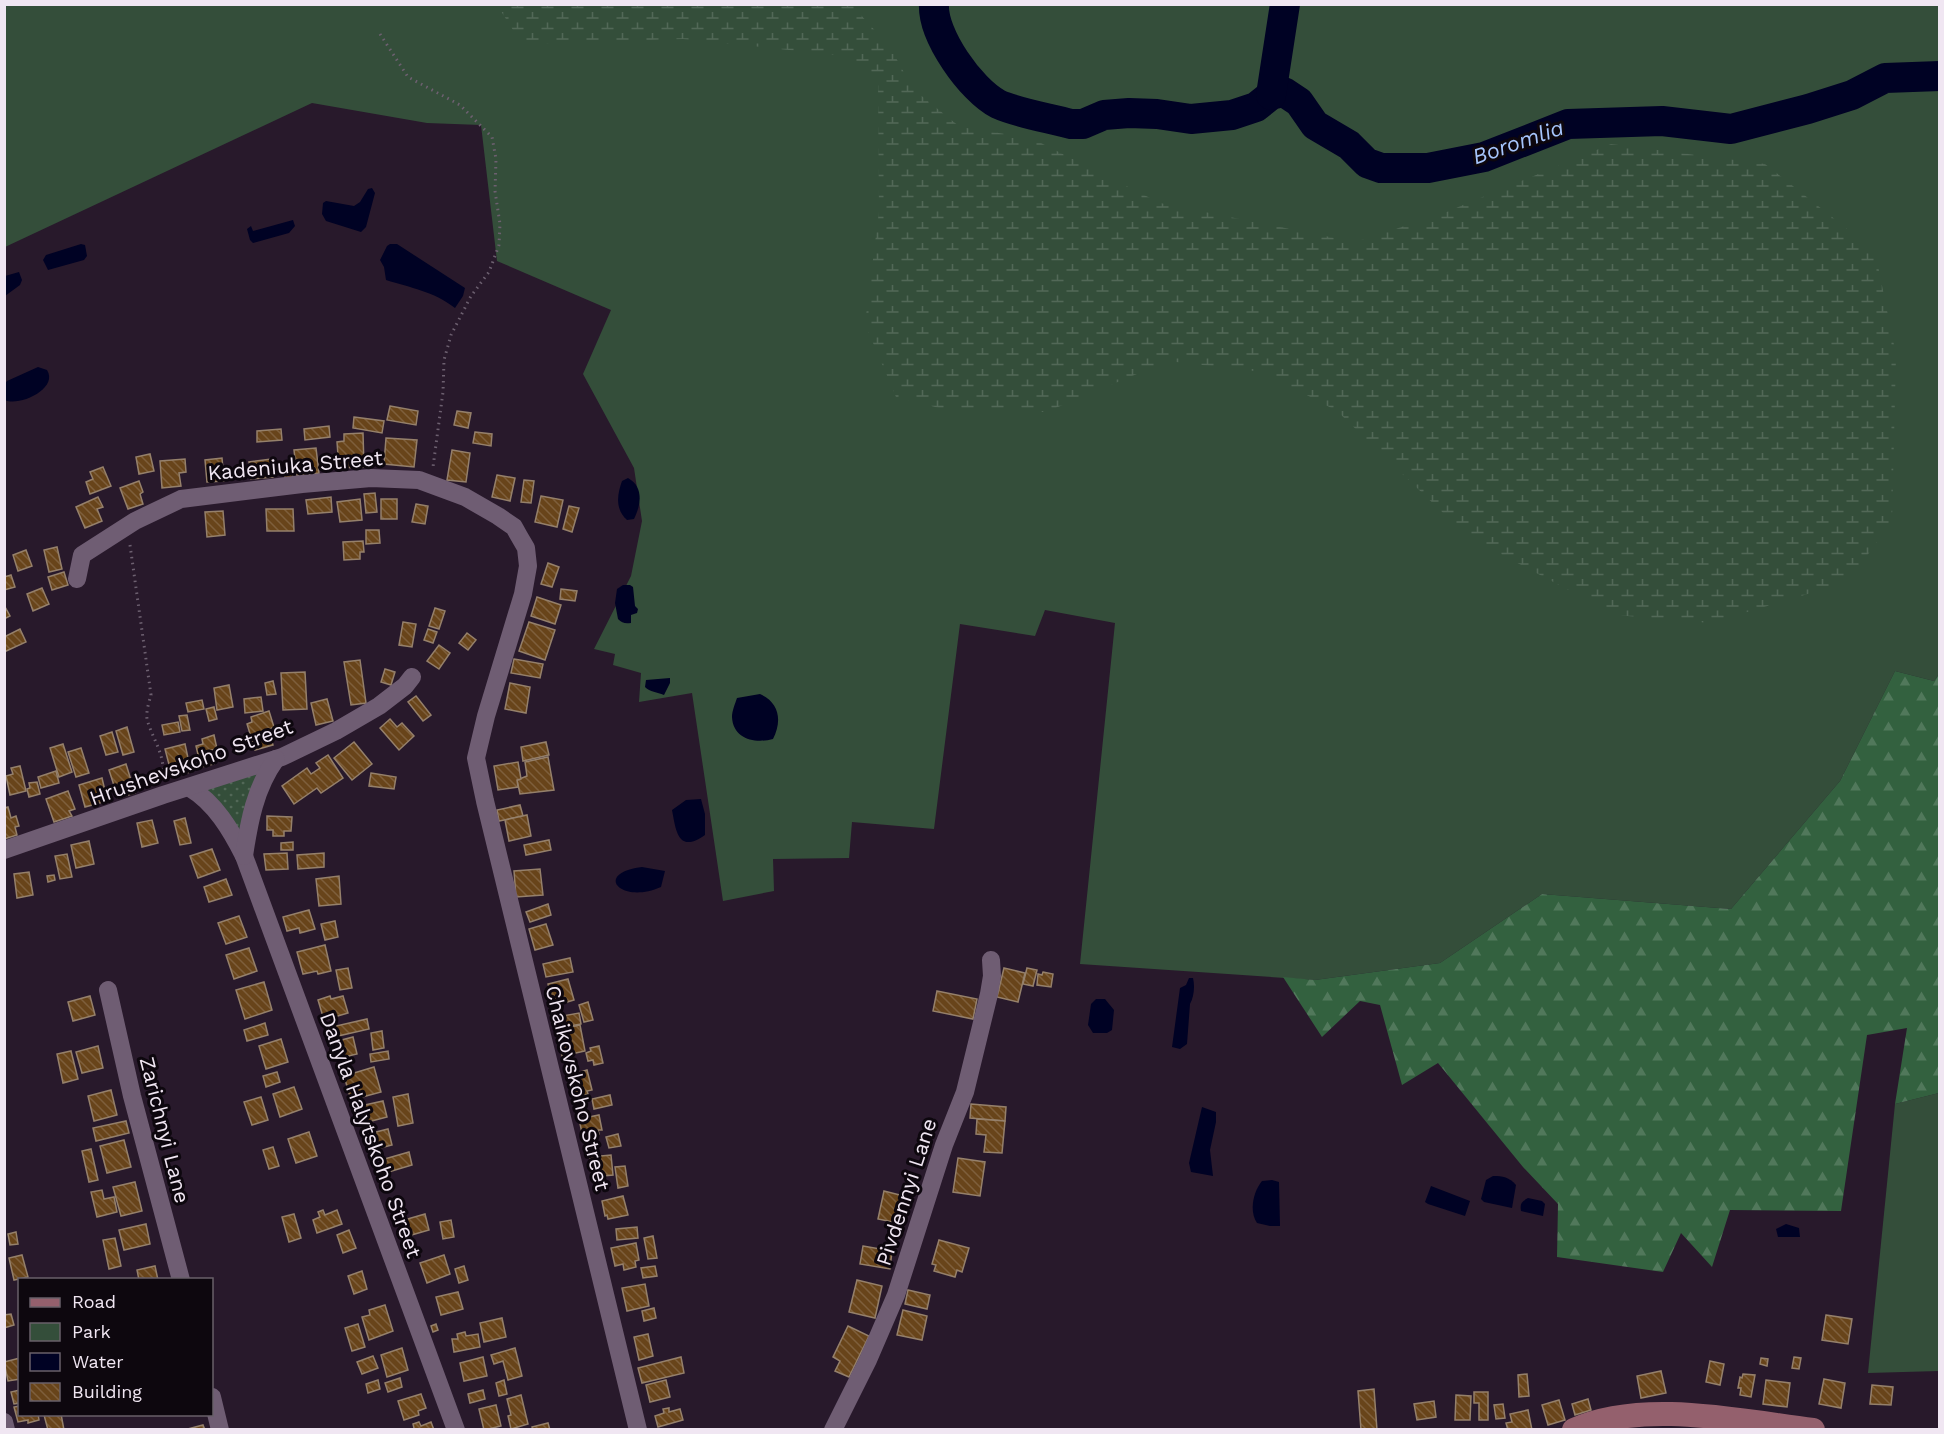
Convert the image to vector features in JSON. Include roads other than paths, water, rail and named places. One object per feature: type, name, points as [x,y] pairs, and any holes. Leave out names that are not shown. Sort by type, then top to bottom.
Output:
[{"type":"street","name":"Kadeniuka Street","points":[[77,579],[82,555],[127,527],[181,500],[210,494],[371,478],[419,480],[465,497],[514,528],[526,548],[528,566],[523,594],[486,716],[476,758]]},
{"type":"street","name":"Hrushevskoho Street","points":[[5,851],[163,795],[276,759],[336,731],[379,706],[405,686],[412,676]]},
{"type":"street","name":"Chaikovskoho Street","points":[[476,758],[638,1430]]},
{"type":"street","name":"Danylа Halytskoho Street","points":[[244,856],[249,821],[260,785],[276,759]]},
{"type":"street","name":"Danylа Halytskoho Street","points":[[190,788],[202,796],[216,812],[233,834],[244,856],[456,1430]]},
{"type":"street","name":"Pivdennyi Lane","points":[[833,1430],[868,1360],[896,1295],[941,1156],[965,1092],[989,994],[992,976],[991,960]]},
{"type":"street","name":"Zarichnyi Lane","points":[[108,990],[132,1096],[180,1278]]},
{"type":"street","points":[[213,1401],[220,1430]]},
{"type":"street","points":[[1574,1430],[1615,1416],[1660,1414],[1689,1415],[1813,1430]]},
{"type":"street","points":[[4,1422],[6,1430]]},
{"type":"water","points":[[372,188],[375,193],[366,227],[361,232],[326,221],[322,214],[323,203],[326,201],[354,206],[360,202],[368,189]]},
{"type":"water","points":[[293,220],[295,226],[289,233],[253,243],[250,240],[247,229],[251,226],[253,231]]},
{"type":"water","points":[[81,244],[85,245],[87,256],[84,260],[48,270],[43,260],[46,255]]},
{"type":"water","points":[[390,244],[397,244],[465,288],[455,308],[430,294],[386,280],[384,267],[380,260]]},
{"type":"water","points":[[19,272],[22,280],[20,285],[5,296],[5,276]]},
{"type":"water","points":[[38,367],[47,370],[49,377],[42,390],[27,399],[11,402],[5,400],[7,381]]},
{"type":"water","points":[[628,478],[637,486],[640,497],[634,519],[627,520],[620,511],[618,497],[622,481]]},
{"type":"water","points":[[623,585],[633,587],[635,606],[638,609],[637,613],[631,615],[631,623],[624,623],[618,619],[615,603],[617,589]]},
{"type":"water","points":[[670,678],[664,695],[645,687],[646,680]]},
{"type":"water","points":[[760,694],[772,702],[775,707],[778,726],[773,739],[759,741],[741,735],[733,724],[732,715],[737,698]]},
{"type":"water","points":[[701,799],[705,814],[705,835],[689,842],[684,841],[677,832],[672,810],[686,800]]},
{"type":"water","points":[[642,867],[665,871],[661,887],[646,892],[634,892],[618,886],[616,881],[619,875],[627,870]]},
{"type":"water","points":[[1189,978],[1193,978],[1194,991],[1190,1004],[1187,1044],[1180,1049],[1172,1047],[1180,988],[1186,985]]},
{"type":"water","points":[[1096,999],[1105,999],[1114,1010],[1112,1030],[1107,1033],[1093,1033],[1088,1025],[1091,1004]]},
{"type":"water","points":[[1202,1107],[1216,1112],[1210,1150],[1213,1176],[1191,1172],[1189,1163]]},
{"type":"water","points":[[1493,1176],[1506,1178],[1516,1185],[1512,1208],[1484,1202],[1481,1199],[1486,1180]]},
{"type":"water","points":[[1262,1181],[1279,1182],[1280,1226],[1257,1223],[1253,1213],[1254,1196],[1259,1185]]},
{"type":"water","points":[[1431,1186],[1470,1201],[1465,1216],[1425,1202]]},
{"type":"water","points":[[1528,1198],[1542,1201],[1545,1204],[1543,1216],[1521,1211],[1522,1203]]},
{"type":"water","points":[[1786,1224],[1799,1228],[1800,1237],[1778,1237],[1776,1229]]},
{"type":"waterway","name":"Boromlia","points":[[934,4],[939,31],[955,60],[976,87],[987,97],[1006,107],[1071,124],[1083,124],[1104,115],[1129,113],[1191,119],[1232,115],[1256,107],[1271,95],[1284,92],[1299,102],[1315,125],[1349,145],[1367,163],[1381,168],[1428,168],[1484,157],[1568,124],[1662,121],[1731,129],[1852,95],[1885,78],[1940,76]]},
{"type":"waterway","points":[[1271,95],[1285,4]]}]
